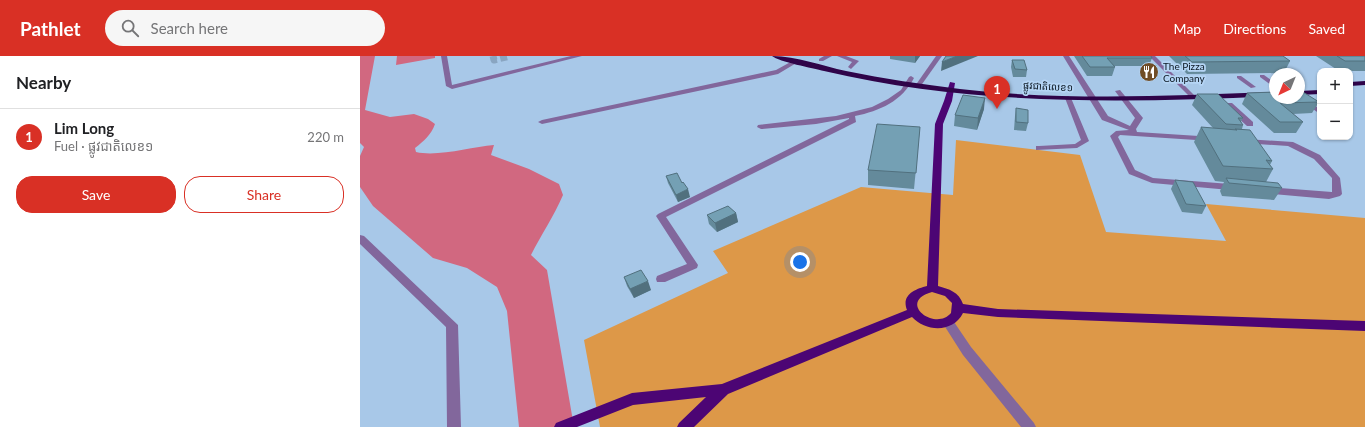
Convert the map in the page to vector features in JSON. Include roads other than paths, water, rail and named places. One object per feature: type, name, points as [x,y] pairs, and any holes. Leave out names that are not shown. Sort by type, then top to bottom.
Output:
[{"type":"highway","name":"ផ្លូវជាតិលេខ១","points":[[776,56],[800,59],[919,83],[1068,98],[1193,98],[1269,94]]},
{"type":"highway","name":"ផ្លូវជាតិលេខ១","points":[[800,59],[821,60],[909,81]]},
{"type":"highway","points":[[1353,84],[1365,83]]},
{"type":"highway","points":[[1305,85],[1317,85]]},
{"type":"highway","name":"ផ្លូវជាតិលេខ១","points":[[951,86],[1086,91],[1185,90],[1269,86]]},
{"type":"highway","points":[[1353,91],[1365,91]]},
{"type":"highway","points":[[1305,93],[1317,92]]},
{"type":"main road","points":[[932,288],[939,124],[951,86]]},
{"type":"main road","points":[[932,288],[949,293],[957,302],[958,308],[954,318],[948,322],[933,324],[924,321],[913,312],[910,305],[914,295],[919,291],[932,288]]},
{"type":"main road","points":[[958,308],[998,313],[1365,326]]},
{"type":"main road","points":[[561,427],[632,399],[723,390],[913,312]]},
{"type":"main road","points":[[684,427],[723,390]]},
{"type":"street","points":[[444,56],[449,86],[452,87],[579,56]]},
{"type":"street","points":[[821,60],[829,56]]},
{"type":"street","points":[[840,56],[856,61],[852,67]]},
{"type":"street","points":[[919,83],[934,58],[939,56]]},
{"type":"street","points":[[1066,56],[1086,91],[1106,118],[1133,131],[1290,144],[1317,157],[1336,178],[1337,194],[1329,196],[1152,180],[1132,172],[1114,136],[1119,133],[1133,131]]},
{"type":"street","points":[[1152,56],[1193,98]]},
{"type":"street","points":[[542,122],[778,72],[800,59]]},
{"type":"street","points":[[1262,76],[1269,81]]},
{"type":"street","points":[[1239,77],[1253,87]]},
{"type":"street","points":[[761,127],[852,116],[889,101],[903,91],[909,81]]},
{"type":"street","points":[[1118,91],[1139,118],[1133,131]]},
{"type":"street","points":[[1220,96],[1250,124]]},
{"type":"street","points":[[1039,148],[1078,146],[1085,141],[1068,98]]},
{"type":"street","points":[[1305,101],[1317,110]]},
{"type":"street","points":[[661,280],[693,265],[661,216],[853,120],[852,116]]},
{"type":"street","points":[[360,238],[452,325],[454,427]]},
{"type":"street","points":[[948,322],[968,351],[1029,427]]},
{"type":"tunnel","points":[[493,56],[494,60],[510,56]]},
{"type":"place","name":"The Pizza Company","points":[[1149,72]]},
{"type":"place","name":"Lim Long","points":[[997,109]]}]
